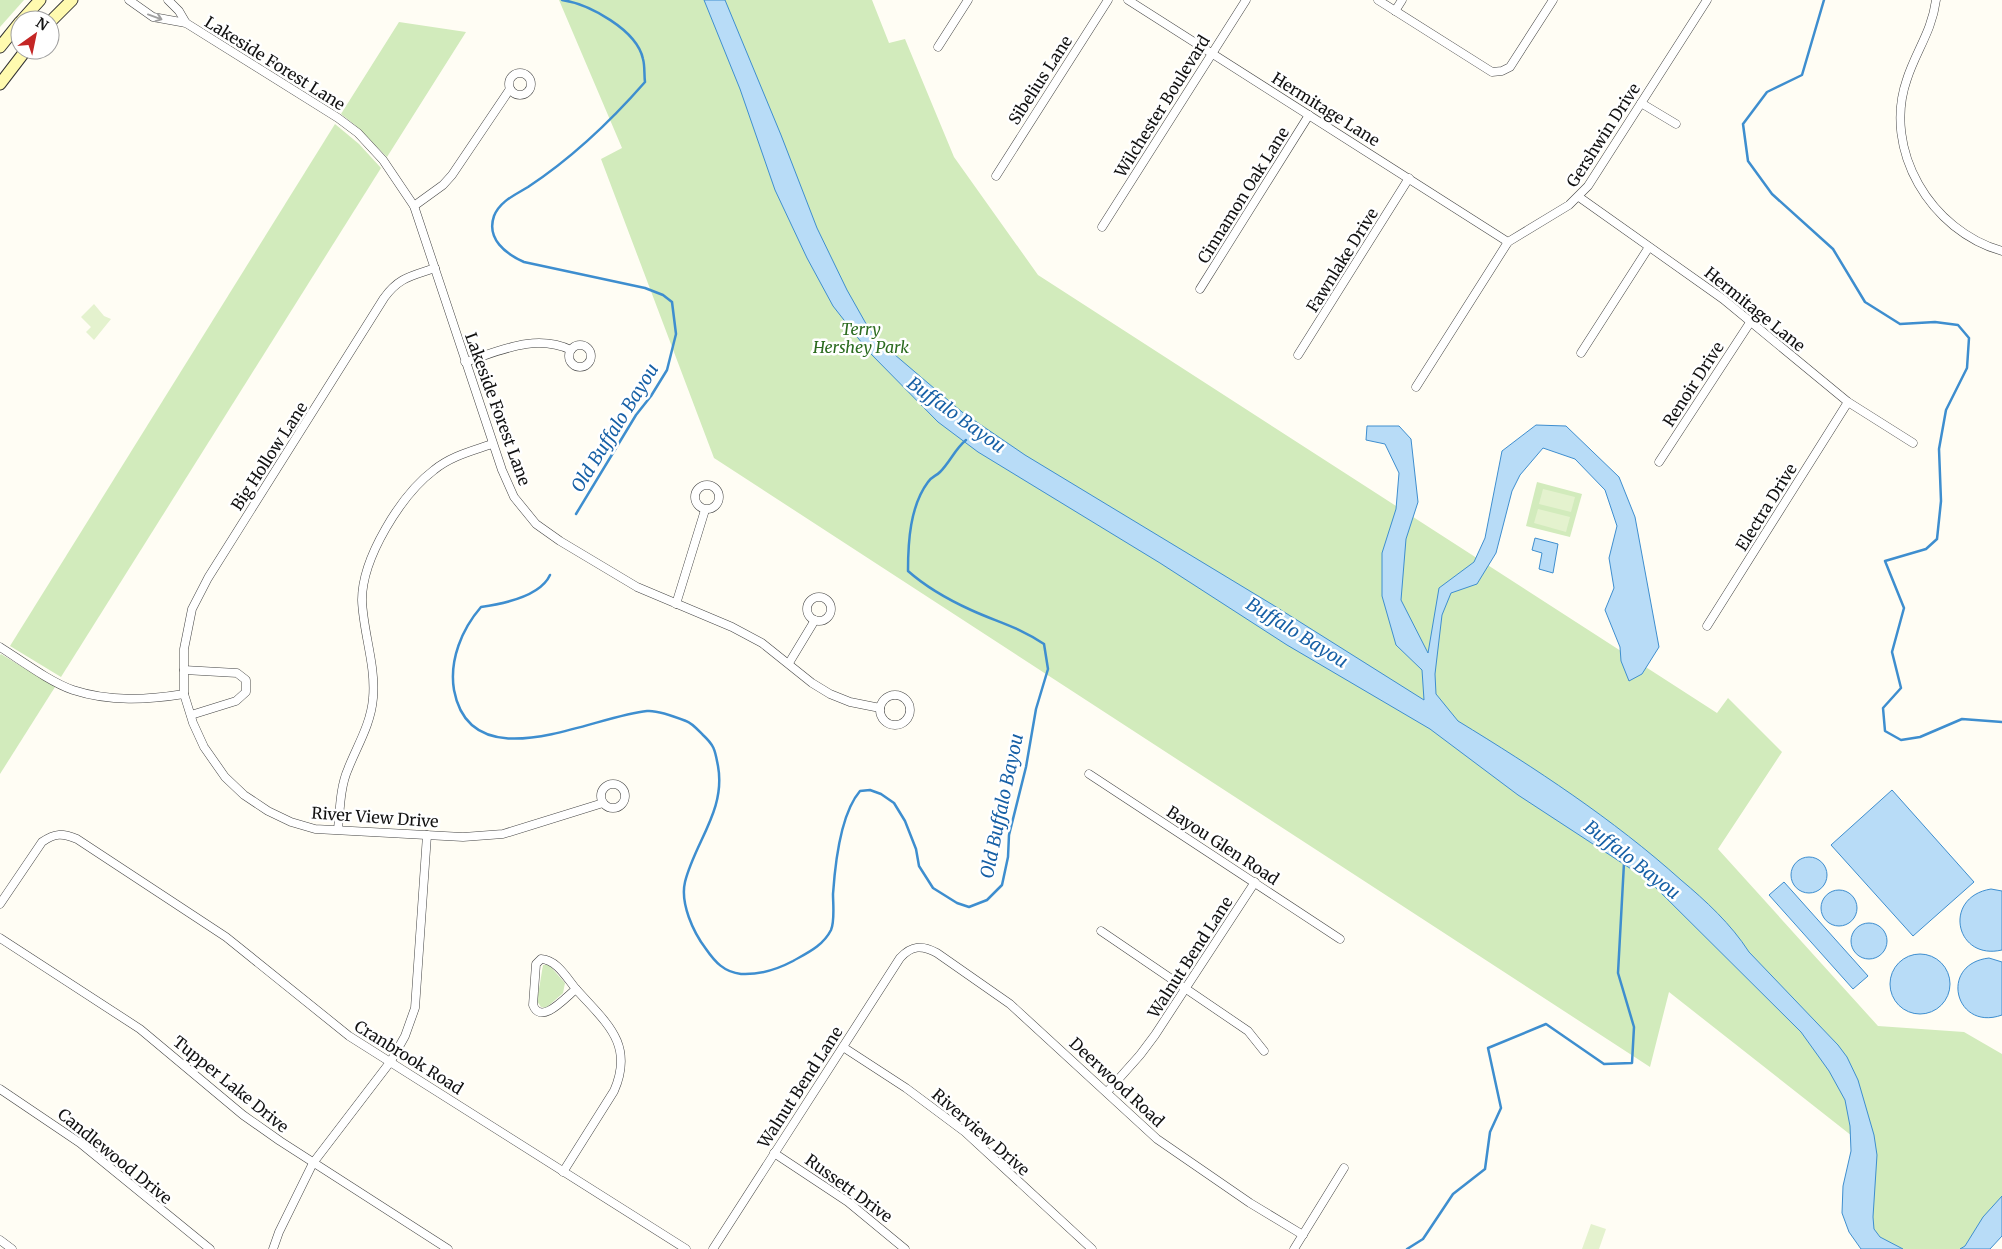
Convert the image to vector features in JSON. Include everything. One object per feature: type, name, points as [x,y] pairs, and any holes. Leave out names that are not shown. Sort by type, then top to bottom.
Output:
[{"type":"main road","points":[[31,10],[40,0]]},
{"type":"main road","points":[[60,12],[72,0]]},
{"type":"main road","points":[[0,47],[10,35]]},
{"type":"main road","points":[[0,84],[18,60]]},
{"type":"street","name":"Lakeside Forest Lane","points":[[129,0],[153,17],[186,23],[338,118],[358,133],[383,160],[414,206],[492,444],[514,497],[536,524],[560,541],[637,587],[732,627],[762,643],[790,663],[812,683],[830,694],[850,702],[880,708]]},
{"type":"street","name":"Lakeside Forest Lane","points":[[168,0],[179,11],[186,23]]},
{"type":"street","points":[[938,47],[968,0]]},
{"type":"street","name":"Sibelius Lane","points":[[996,176],[1108,0]]},
{"type":"street","name":"Hermitage Lane","points":[[1128,0],[1508,242]]},
{"type":"street","name":"Wilchester Boulevard","points":[[1102,227],[1246,0]]},
{"type":"street","points":[[1378,0],[1492,72],[1502,71],[1510,67],[1553,0]]},
{"type":"street","points":[[1395,11],[1402,0]]},
{"type":"street","name":"Gershwin Drive","points":[[1416,387],[1508,242],[1579,197],[1707,0]]},
{"type":"street","points":[[1936,0],[1927,38],[1907,79],[1901,106],[1900,126],[1903,153],[1923,192],[1946,218],[1969,236],[2002,251]]},
{"type":"street","points":[[414,206],[443,185],[452,175],[510,89]]},
{"type":"street","points":[[1641,103],[1676,124]]},
{"type":"street","name":"Cinnamon Oak Lane","points":[[1200,289],[1309,115]]},
{"type":"street","name":"Fawnlake Drive","points":[[1298,355],[1409,178]]},
{"type":"street","name":"Hermitage Lane","points":[[1579,197],[1751,322],[1848,402],[1912,444]]},
{"type":"street","points":[[1581,353],[1649,247]]},
{"type":"street","name":"Big Hollow Lane","points":[[184,694],[184,650],[192,609],[208,578],[393,285],[404,278],[435,268]]},
{"type":"street","name":"Renoir Drive","points":[[1659,462],[1751,322]]},
{"type":"street","points":[[465,362],[520,344],[543,341],[571,350]]},
{"type":"street","name":"Electra Drive","points":[[1707,626],[1848,402]]},
{"type":"street","points":[[338,829],[347,771],[360,743],[373,699],[373,683],[362,598],[364,582],[373,553],[404,500],[434,469],[456,456],[492,444]]},
{"type":"street","points":[[676,604],[705,510]]},
{"type":"street","points":[[790,663],[815,620]]},
{"type":"street","points":[[0,647],[72,690],[104,698],[133,700],[184,694]]},
{"type":"street","points":[[184,670],[236,673],[243,676],[247,686],[243,696],[236,701],[191,715]]},
{"type":"street","name":"River View Drive","points":[[184,694],[204,747],[225,777],[244,795],[291,822],[315,828],[463,837],[503,834],[603,803]]},
{"type":"street","points":[[894,695],[906,700],[910,712],[904,723],[892,725],[882,718],[880,708],[882,701],[894,695]]},
{"type":"street","name":"Bayou Glen Road","points":[[1089,774],[1340,939]]},
{"type":"street","name":"Cranbrook Road","points":[[0,904],[32,854],[42,842],[52,835],[63,833],[76,839],[226,936],[349,1036],[686,1249]]},
{"type":"street","points":[[273,1249],[278,1232],[313,1163],[390,1061],[405,1036],[415,1008],[427,835]]},
{"type":"street","name":"Walnut Bend Lane","points":[[1107,1092],[1140,1055],[1255,882]]},
{"type":"street","points":[[1101,930],[1248,1031],[1264,1051]]},
{"type":"street","name":"Tupper Lake Drive","points":[[0,938],[140,1029],[244,1115],[313,1163],[448,1249]]},
{"type":"street","name":"Walnut Bend Lane","points":[[714,1249],[900,958],[908,950],[916,947]]},
{"type":"street","name":"Deerwood Road","points":[[916,947],[927,948],[937,954],[1010,1004],[1157,1139],[1189,1163],[1304,1235]]},
{"type":"street","points":[[563,1172],[614,1091],[623,1062],[614,1032],[555,963],[549,959],[541,959],[536,964],[533,1004],[535,1010],[541,1013],[548,1012],[576,989]]},
{"type":"street","name":"Riverview Drive","points":[[843,1047],[906,1088],[952,1122],[1092,1249]]},
{"type":"street","name":"Candlewood Drive","points":[[0,1089],[87,1148],[210,1249]]},
{"type":"street","name":"Russett Drive","points":[[774,1153],[848,1202],[905,1249]]},
{"type":"street","points":[[1294,1249],[1344,1168]]},
{"type":"street","points":[[0,1240],[12,1249]]},
{"type":"green space","points":[[0,0],[24,0],[15,10],[10,10],[10,16],[0,27]]},
{"type":"green space","name":"Terry Hershey Park","points":[[559,0],[872,0],[889,43],[905,39],[954,157],[1038,275],[1717,713],[1728,698],[1782,752],[1718,849],[1878,1026],[1964,1032],[2002,1054],[2002,1221],[1975,1249],[1883,1249],[1869,1240],[1866,1147],[1669,992],[1650,1067],[714,458],[601,159],[622,148]]},
{"type":"green space","points":[[399,22],[466,32],[387,157],[355,125],[341,114]]},
{"type":"green space","points":[[335,124],[359,144],[381,168],[61,677],[10,646]]},
{"type":"green space","points":[[94,304],[104,316],[111,319],[94,340],[86,332],[91,327],[81,317]]},
{"type":"green space","points":[[1537,482],[1582,494],[1570,537],[1526,526]]},
{"type":"green space","points":[[1543,489],[1575,497],[1571,512],[1539,504]]},
{"type":"green space","points":[[1538,509],[1570,517],[1566,532],[1534,523]]},
{"type":"green space","points":[[0,655],[55,687],[0,774]]},
{"type":"green space","points":[[543,965],[549,965],[565,983],[563,993],[546,1008],[541,1007],[537,1001]]},
{"type":"green space","points":[[1591,1224],[1606,1229],[1599,1249],[1582,1249]]},
{"type":"water","name":"Buffalo Bayou","points":[[704,0],[725,0],[817,228],[847,290],[869,329],[881,343],[962,412],[1025,455],[1273,605],[1424,700],[1422,670],[1396,645],[1382,596],[1382,553],[1396,509],[1399,473],[1385,444],[1366,440],[1367,426],[1399,426],[1411,439],[1418,502],[1406,539],[1401,600],[1428,653],[1439,588],[1474,562],[1485,538],[1502,451],[1536,425],[1566,426],[1619,477],[1635,517],[1659,647],[1642,674],[1629,681],[1621,661],[1620,647],[1605,610],[1614,588],[1609,558],[1617,526],[1605,490],[1575,459],[1543,448],[1520,475],[1512,491],[1496,553],[1477,584],[1451,593],[1442,615],[1435,674],[1436,694],[1458,721],[1516,757],[1601,815],[1690,888],[1726,922],[1749,952],[1838,1045],[1847,1057],[1858,1080],[1874,1135],[1877,1155],[1874,1229],[1880,1237],[1903,1249],[1861,1249],[1849,1232],[1842,1213],[1843,1186],[1851,1151],[1850,1126],[1845,1100],[1829,1071],[1801,1032],[1648,880],[1518,795],[1430,729],[1287,645],[1160,563],[978,452],[938,422],[869,352],[833,306],[807,258],[775,190],[740,89]]},
{"type":"water","points":[[1535,538],[1558,544],[1553,573],[1539,569],[1542,553],[1532,550]]},
{"type":"water","points":[[1892,790],[1974,882],[1913,936],[1831,845]]},
{"type":"water","points":[[1809,857],[1816,858],[1822,862],[1826,868],[1826,882],[1822,888],[1816,892],[1809,893],[1802,892],[1796,888],[1792,882],[1791,875],[1792,868],[1796,862],[1802,858]]},
{"type":"water","points":[[1784,882],[1868,976],[1853,989],[1769,895]]},
{"type":"water","points":[[1991,889],[2002,891],[2002,950],[1986,951],[1974,946],[1965,938],[1960,927],[1965,903],[1975,894]]},
{"type":"water","points":[[1839,890],[1846,891],[1852,895],[1856,901],[1856,915],[1852,921],[1846,925],[1839,926],[1832,925],[1826,921],[1822,915],[1821,908],[1822,901],[1826,895],[1832,891]]},
{"type":"water","points":[[1869,923],[1876,924],[1882,928],[1886,934],[1886,948],[1882,954],[1876,958],[1869,959],[1862,958],[1856,954],[1852,948],[1851,941],[1852,934],[1856,928],[1862,924]]},
{"type":"water","points":[[1914,954],[1926,954],[1937,959],[1945,967],[1950,978],[1948,996],[1937,1009],[1926,1014],[1914,1014],[1903,1009],[1895,1001],[1890,990],[1890,978],[1895,967],[1903,959]]},
{"type":"water","points":[[1989,958],[2002,962],[2002,1015],[1986,1018],[1973,1014],[1964,1006],[1959,995],[1958,983],[1963,972],[1973,963]]},
{"type":"water","points":[[2002,1196],[2002,1236],[1990,1249],[1960,1249],[1965,1246],[1983,1217]]},
{"type":"waterway","name":"Old Buffalo Bayou","points":[[562,0],[573,2],[598,13],[632,38],[639,48],[643,59],[645,82],[575,152],[500,206],[492,224],[495,239],[504,250],[524,262],[645,288],[663,295],[672,302],[676,334],[667,370],[651,396],[636,415],[576,514]]},
{"type":"waterway","points":[[1824,0],[1802,75],[1767,92],[1743,124],[1748,161],[1772,194],[1833,249],[1865,302],[1900,324],[1935,322],[1958,325],[1969,338],[1967,368],[1946,410],[1939,449],[1941,501],[1937,539],[1926,549],[1885,561],[1904,608],[1892,652],[1901,688],[1883,708],[1885,731],[1901,740],[1920,737],[1962,719],[2002,722]]},
{"type":"waterway","name":"Old Buffalo Bayou","points":[[550,575],[545,583],[529,594],[499,604],[481,607],[468,625],[458,646],[453,667],[454,690],[465,718],[484,733],[508,738],[536,737],[647,711],[661,713],[693,725],[710,742],[714,749],[719,782],[718,797],[714,811],[685,882],[684,899],[692,926],[709,954],[721,966],[741,974],[755,974],[768,971],[787,964],[809,952],[828,936],[833,922],[834,882],[840,840],[848,812],[860,791],[870,790],[881,794],[894,803],[905,821],[916,849],[919,866],[933,888],[957,903],[969,907],[987,900],[1002,885],[1008,857],[1009,835],[1026,767],[1036,709],[1048,669],[1044,644],[1017,629],[954,602],[930,588],[908,571],[911,525],[917,502],[929,480],[940,472],[966,440]]},
{"type":"waterway","name":"Buffalo Bayou","points":[[1407,1249],[1423,1239],[1453,1194],[1485,1169],[1490,1132],[1501,1108],[1488,1048],[1546,1024],[1604,1064],[1632,1063],[1634,1027],[1618,973],[1624,863]]}]
